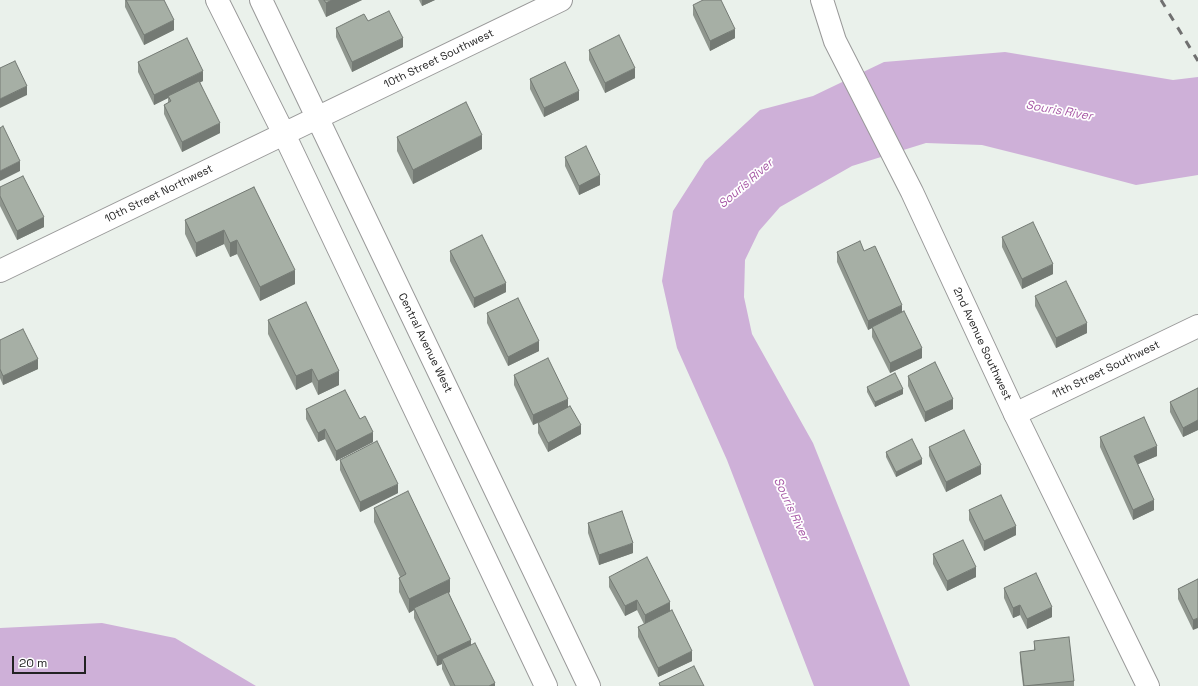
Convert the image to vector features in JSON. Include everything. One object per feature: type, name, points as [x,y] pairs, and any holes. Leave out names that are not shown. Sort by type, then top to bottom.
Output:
[{"type":"street","points":[[217,0],[284,134],[546,686]]},
{"type":"street","name":"Central Avenue West","points":[[261,0],[589,686]]},
{"type":"street","name":"10th Street Southwest","points":[[318,118],[561,0]]},
{"type":"street","name":"2nd Avenue Southwest","points":[[822,0],[834,41],[912,192],[1015,414],[1148,686]]},
{"type":"street","name":"10th Street Northwest","points":[[0,271],[318,118]]},
{"type":"street","name":"11th Street Southwest","points":[[1015,414],[1198,326]]},
{"type":"water","name":"Souris River","points":[[1005,52],[1173,80],[1198,77],[1198,175],[1136,185],[982,145],[926,143],[852,166],[780,207],[759,231],[745,260],[744,297],[752,334],[813,443],[910,686],[814,686],[727,460],[677,348],[662,281],[673,211],[705,161],[760,110],[813,96],[884,62]]},
{"type":"water","points":[[102,623],[175,638],[256,686],[0,686],[0,628]]},
{"type":"building","points":[[126,0],[164,0],[174,20],[144,35]]},
{"type":"building","points":[[324,0],[332,0],[326,3]]},
{"type":"building","points":[[703,0],[721,0],[735,29],[710,41],[693,5]]},
{"type":"building","points":[[389,11],[403,38],[352,62],[336,28],[364,14],[368,21]]},
{"type":"building","points":[[619,35],[635,68],[605,83],[589,50]]},
{"type":"building","points":[[187,38],[203,71],[154,95],[138,62]]},
{"type":"building","points":[[15,61],[27,86],[0,99],[0,68]]},
{"type":"building","points":[[565,62],[579,91],[544,108],[530,79]]},
{"type":"building","points":[[199,81],[220,123],[182,142],[164,105],[171,101],[168,96]]},
{"type":"building","points":[[466,102],[482,135],[413,170],[397,137]]},
{"type":"building","points":[[3,126],[20,161],[0,171],[0,128]]},
{"type":"building","points":[[586,146],[600,175],[579,186],[565,157]]},
{"type":"building","points":[[23,176],[44,217],[17,231],[0,196],[0,187]]},
{"type":"building","points":[[254,187],[295,270],[260,287],[237,240],[230,243],[224,230],[196,243],[185,220]]},
{"type":"building","points":[[1033,222],[1053,264],[1022,279],[1002,237]]},
{"type":"building","points":[[482,235],[506,283],[474,298],[450,251]]},
{"type":"building","points":[[860,241],[864,251],[875,246],[902,305],[868,321],[837,252]]},
{"type":"building","points":[[1066,281],[1087,323],[1056,338],[1035,296]]},
{"type":"building","points":[[518,298],[539,341],[508,357],[487,313]]},
{"type":"building","points":[[306,302],[339,371],[318,381],[312,369],[296,376],[268,320]]},
{"type":"building","points":[[904,311],[922,348],[890,363],[872,327]]},
{"type":"building","points":[[23,329],[38,359],[3,376],[0,369],[0,340]]},
{"type":"building","points":[[548,358],[568,399],[533,415],[514,375]]},
{"type":"building","points":[[935,362],[953,399],[925,412],[908,376]]},
{"type":"building","points":[[895,373],[903,389],[875,402],[867,387]]},
{"type":"building","points":[[1198,388],[1198,420],[1183,428],[1170,402]]},
{"type":"building","points":[[345,390],[360,419],[365,416],[373,432],[336,451],[325,429],[318,433],[306,409]]},
{"type":"building","points":[[570,406],[581,425],[548,443],[538,423]]},
{"type":"building","points":[[1144,417],[1157,446],[1134,456],[1154,500],[1133,510],[1100,437]]},
{"type":"building","points":[[964,430],[981,465],[946,482],[929,447]]},
{"type":"building","points":[[912,439],[922,459],[896,472],[886,452]]},
{"type":"building","points":[[377,441],[398,484],[360,502],[340,460]]},
{"type":"building","points":[[408,491],[450,579],[409,599],[399,578],[406,574],[374,508]]},
{"type":"building","points":[[1001,495],[1016,526],[984,541],[969,510]]},
{"type":"building","points":[[622,511],[633,543],[599,555],[588,523]]},
{"type":"building","points":[[963,540],[976,567],[947,581],[933,554]]},
{"type":"building","points":[[647,557],[670,602],[645,615],[637,600],[625,606],[609,577]]},
{"type":"building","points":[[1036,573],[1052,607],[1027,619],[1020,605],[1013,608],[1004,588]]},
{"type":"building","points":[[1198,579],[1198,618],[1193,620],[1178,589]]},
{"type":"building","points":[[448,592],[471,640],[437,656],[414,608]]},
{"type":"building","points":[[672,610],[692,651],[658,668],[638,627]]},
{"type":"building","points":[[1069,637],[1074,681],[1024,686],[1020,652],[1035,650],[1034,641]]},
{"type":"building","points":[[475,643],[495,683],[489,686],[455,686],[442,659]]},
{"type":"building","points":[[694,666],[704,686],[660,686],[659,683]]},
{"type":"railway","points":[[1161,0],[1198,61]]}]
